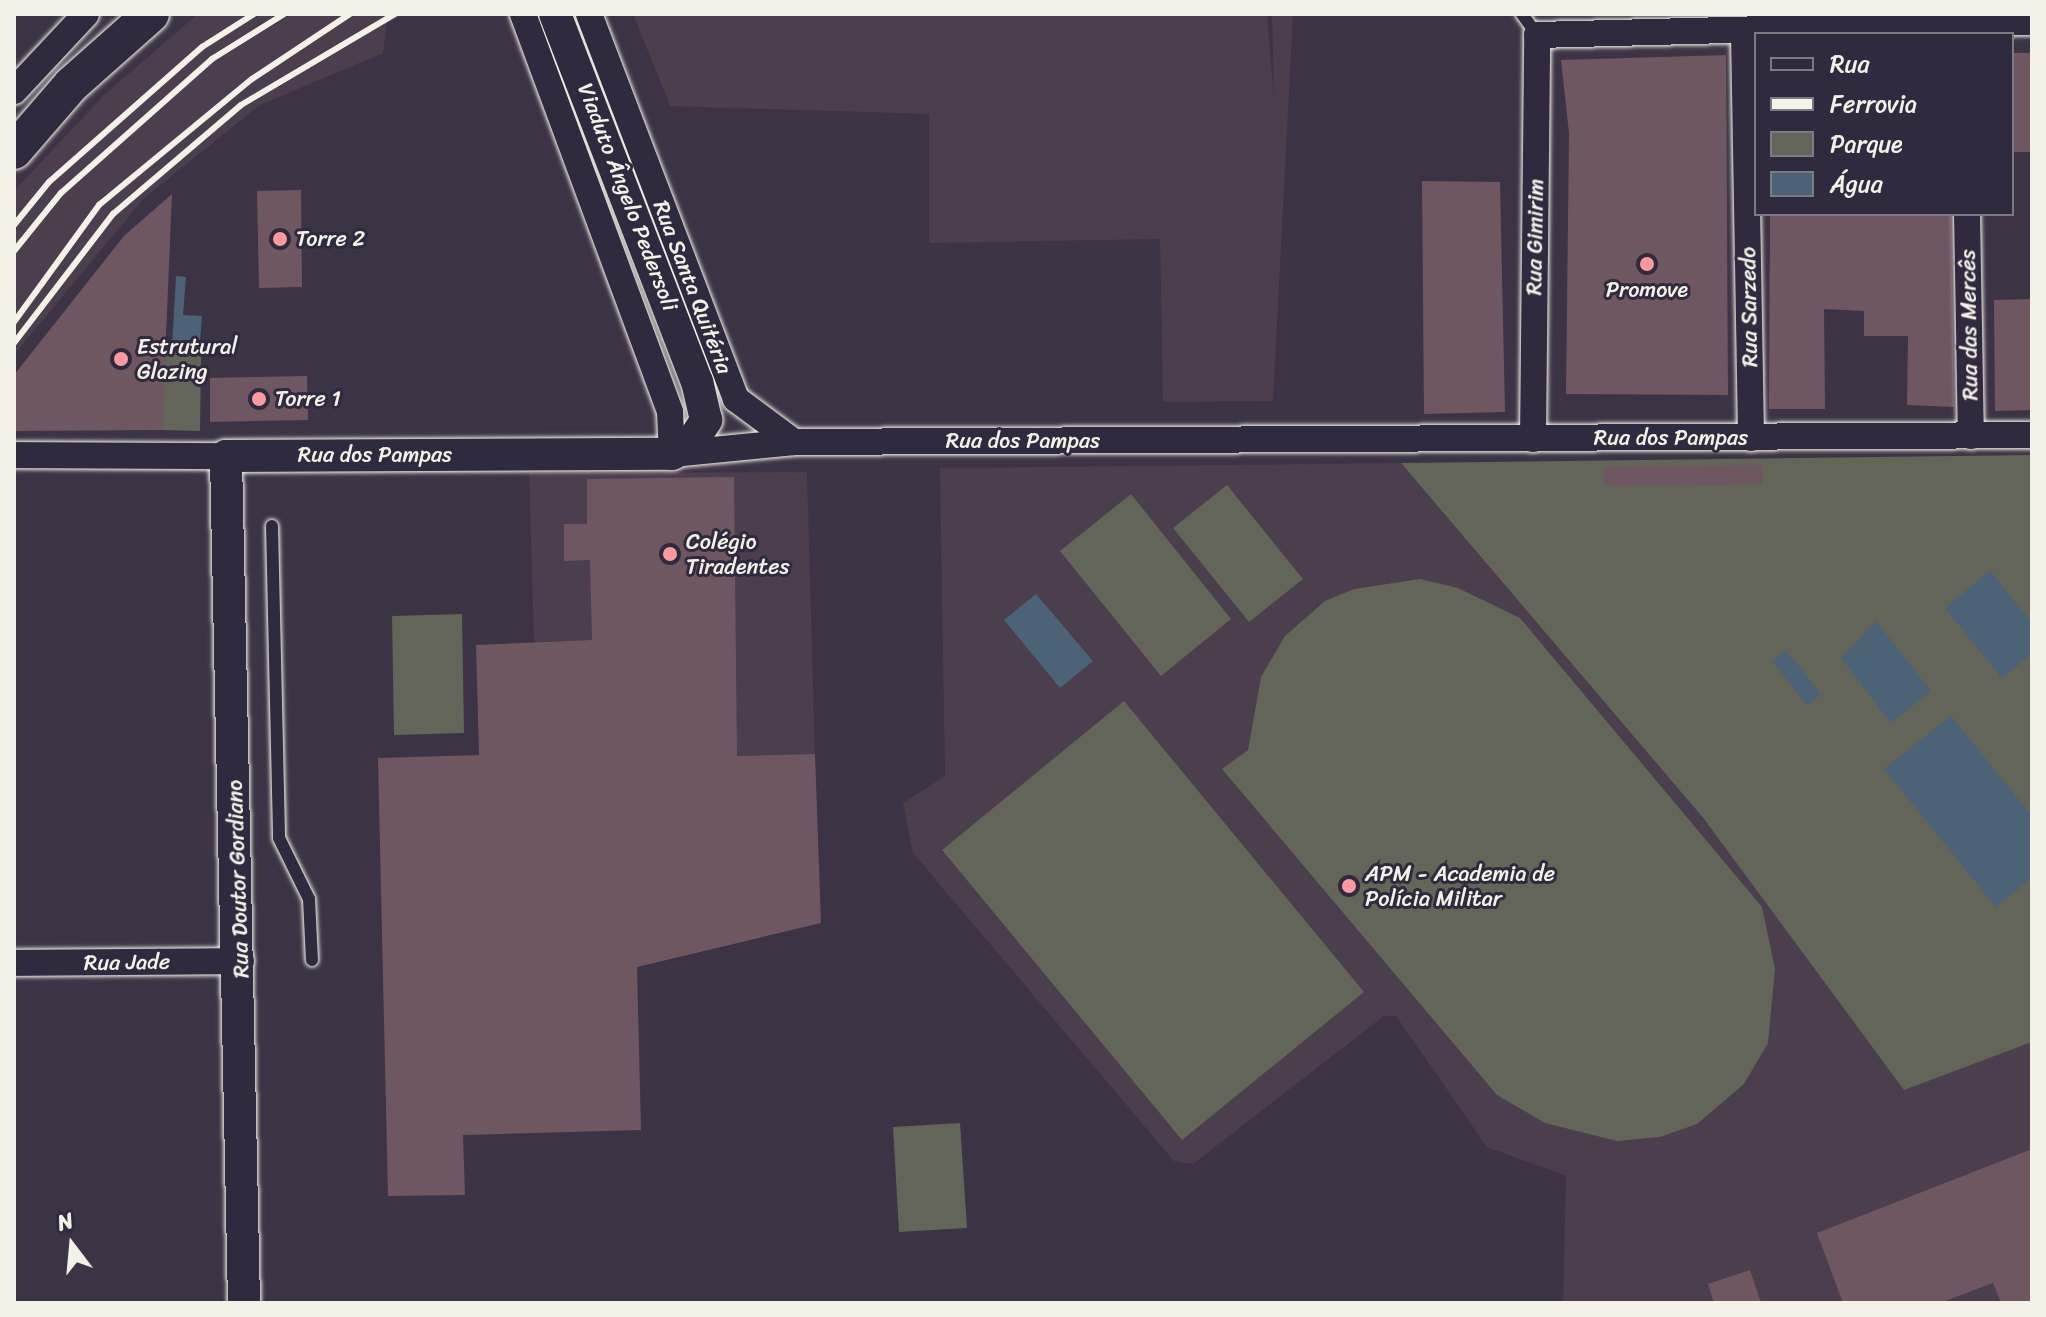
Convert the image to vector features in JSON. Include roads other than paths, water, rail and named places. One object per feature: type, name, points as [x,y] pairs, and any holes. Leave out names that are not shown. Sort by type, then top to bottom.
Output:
[{"type":"main road","points":[[14,151],[71,85],[151,14]]},
{"type":"street","points":[[14,91],[86,14]]},
{"type":"street","points":[[523,14],[670,412],[672,454]]},
{"type":"street","name":"Viaduto Ângelo Pedersoli","points":[[555,14],[702,396]]},
{"type":"street","name":"Rua Santa Quitéria","points":[[589,14],[736,399],[794,442]]},
{"type":"street","points":[[1768,32],[2032,22]]},
{"type":"street","points":[[1530,24],[1754,33]]},
{"type":"street","name":"Rua Gimirim","points":[[1530,24],[1533,439]]},
{"type":"street","name":"Rua Sarzedo","points":[[1744,33],[1751,438]]},
{"type":"street","name":"Rua das Mercês","points":[[1967,216],[1971,436]]},
{"type":"street","name":"Rua Santa Quitéria","points":[[672,454],[702,434],[702,396]]},
{"type":"street","name":"Rua Santa Quitéria","points":[[702,396],[729,432],[794,442]]},
{"type":"street","name":"Rua dos Pampas","points":[[14,455],[672,454],[794,442],[2032,435]]},
{"type":"street","name":"Rua Doutor Gordiano","points":[[226,456],[241,961],[244,1303]]},
{"type":"street","name":"Rua Jade","points":[[14,963],[241,961]]},
{"type":"lane","points":[[272,526],[279,838],[309,899],[312,960]]},
{"type":"water","points":[[176,276],[186,277],[183,315],[202,316],[200,341],[182,340],[181,348],[172,348]]},
{"type":"water","points":[[1990,571],[2032,623],[2032,654],[2002,678],[1945,608]]},
{"type":"water","points":[[1036,594],[1093,661],[1060,688],[1004,620]]},
{"type":"water","points":[[1876,621],[1931,691],[1891,723],[1841,658]]},
{"type":"water","points":[[1786,650],[1821,694],[1807,705],[1772,661]]},
{"type":"water","points":[[1951,716],[2032,816],[2032,878],[1996,907],[1884,769]]},
{"type":"railway","points":[[14,225],[49,182],[202,47],[254,14]]},
{"type":"railway","points":[[14,251],[61,193],[212,59],[284,14]]},
{"type":"railway","points":[[14,322],[99,205],[252,79],[350,14]]},
{"type":"railway","points":[[14,343],[113,214],[241,105],[395,14]]},
{"type":"place","name":"Torre 2","points":[[280,239]]},
{"type":"place","name":"Promove","points":[[1647,264]]},
{"type":"place","name":"Estrutural Glazing","points":[[121,359]]},
{"type":"place","name":"Torre 1","points":[[259,399]]},
{"type":"place","name":"Colégio Tiradentes","points":[[670,554]]},
{"type":"place","name":"APM - Academia de Polícia Militar","points":[[1349,886]]}]
